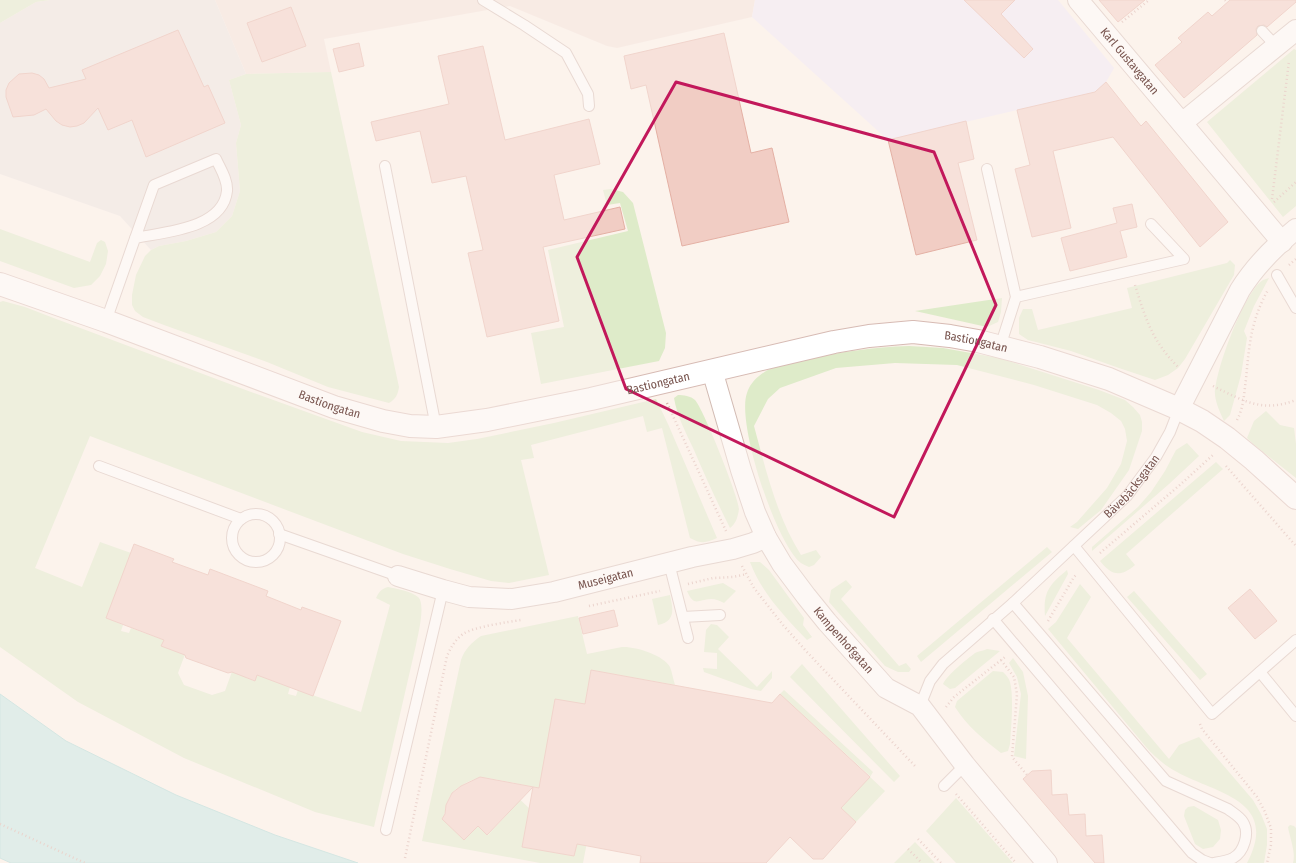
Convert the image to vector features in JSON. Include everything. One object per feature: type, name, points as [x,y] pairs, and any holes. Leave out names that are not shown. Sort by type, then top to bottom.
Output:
[{"type":"main road","name":"Bastiongatan","points":[[0,284],[334,407],[383,421],[410,426],[436,427],[510,416],[591,399],[834,342],[869,336],[913,332],[950,336],[1040,357],[1109,379],[1179,409],[1202,420],[1227,438],[1296,498]]},
{"type":"street","name":"Karl Gustavgatan","points":[[1078,0],[1182,123],[1289,236]]},
{"type":"street","points":[[1182,123],[1296,30]]},
{"type":"street","name":"Bävebäcksgatan","points":[[1179,409],[1240,290],[1252,272],[1289,236]]},
{"type":"street","name":"Kampenhofgatan","points":[[712,370],[741,470],[755,512],[774,552],[827,622],[886,688],[920,706],[965,765],[1046,863]]},
{"type":"street","name":"Museigatan","points":[[398,576],[469,597],[512,599],[554,592],[669,563],[733,549],[753,543],[766,536]]},
{"type":"lane","points":[[483,0],[566,53],[588,94],[589,106]]},
{"type":"lane","points":[[1262,31],[1276,46]]},
{"type":"lane","points":[[106,322],[135,238],[154,185],[216,159],[224,175],[227,189],[224,203],[216,214],[203,222],[184,228],[135,238]]},
{"type":"lane","points":[[385,166],[436,427]]},
{"type":"lane","points":[[987,169],[1016,297],[1000,347]]},
{"type":"lane","points":[[1016,297],[1184,259],[1151,224]]},
{"type":"lane","points":[[1277,275],[1296,308]]},
{"type":"lane","name":"Bävebäcksgatan","points":[[920,706],[930,680],[943,664],[1013,603],[1127,496],[1156,457],[1170,432],[1179,409]]},
{"type":"lane","points":[[99,466],[241,519]]},
{"type":"lane","points":[[248,515],[264,515],[277,526],[280,534],[280,542],[277,550],[264,560],[256,562],[248,560],[238,552],[232,541],[236,525],[241,519],[248,515]]},
{"type":"lane","points":[[280,534],[398,576]]},
{"type":"lane","points":[[1074,546],[1212,714],[1296,640]]},
{"type":"lane","points":[[669,563],[688,638]]},
{"type":"lane","points":[[386,830],[443,590]]},
{"type":"lane","points":[[1013,603],[1166,781],[1228,809],[1243,821],[1246,835],[1240,851],[1233,858],[1214,863]]},
{"type":"lane","points":[[683,617],[710,614],[720,615]]},
{"type":"lane","points":[[993,619],[1192,853],[1202,860],[1210,863]]},
{"type":"lane","points":[[1260,672],[1296,716]]},
{"type":"lane","points":[[945,785],[965,765]]},
{"type":"path","points":[[1117,26],[1149,0]]},
{"type":"path","points":[[1289,61],[1272,203],[1296,182]]},
{"type":"path","points":[[1237,421],[1243,407],[1252,328],[1260,304],[1277,275],[1296,259]]},
{"type":"path","points":[[666,400],[733,549],[754,588],[806,651],[915,766]]},
{"type":"path","points":[[1088,563],[1181,484],[1214,453],[1219,459]]},
{"type":"path","points":[[1224,465],[1296,546]]},
{"type":"path","points":[[1047,623],[1074,577],[1078,573],[1082,579]]},
{"type":"path","points":[[582,607],[713,578],[733,577],[747,574]]},
{"type":"path","points":[[404,858],[447,656],[453,644],[464,633],[528,618]]},
{"type":"path","points":[[946,707],[954,697],[1008,654]]},
{"type":"path","points":[[1000,660],[1014,677],[1017,694],[1012,757],[1027,775]]},
{"type":"path","points":[[1197,718],[1202,730],[1257,797],[1265,812],[1271,828],[1271,845],[1267,863]]},
{"type":"path","points":[[945,785],[1016,863]]},
{"type":"path","points":[[0,824],[85,863]]},
{"type":"path","points":[[918,839],[941,863]]},
{"type":"path","points":[[908,849],[922,863]]},
{"type":"highlighted area","points":[[676,82],[934,152],[996,305],[894,517],[626,389],[577,257]]},
{"type":"shaded area","points":[[50,0],[215,0],[246,74],[229,80],[241,125],[236,143],[240,191],[232,216],[216,232],[186,241],[159,246],[151,250],[120,216],[0,174],[0,23],[36,2]]},
{"type":"shaded area","points":[[215,0],[755,0],[752,17],[617,48],[607,46],[510,6],[324,39],[331,72],[246,74]]},
{"type":"shaded area","points":[[755,0],[1058,0],[1114,68],[1106,82],[1095,92],[888,140],[752,17]]},
{"type":"green space","points":[[0,0],[50,0],[36,2],[0,23]]},
{"type":"green space","points":[[1294,49],[1296,50],[1296,206],[1283,217],[1207,122]]},
{"type":"green space","points":[[331,72],[399,387],[396,396],[389,403],[328,387],[267,362],[143,317],[135,311],[132,305],[132,295],[136,275],[145,256],[151,250],[159,246],[186,241],[216,232],[232,216],[240,191],[236,143],[241,125],[229,80],[246,74]]},
{"type":"green space","points":[[611,189],[623,192],[633,203],[666,333],[665,348],[659,361],[541,384],[531,333],[564,327],[548,250],[628,231],[620,203],[607,205],[603,190]]},
{"type":"green space","points":[[0,229],[90,262],[97,243],[101,240],[105,242],[108,251],[106,264],[100,276],[91,285],[74,288],[0,261]]},
{"type":"green space","points":[[1230,260],[1235,265],[1234,275],[1185,359],[1178,368],[1168,375],[1155,380],[1071,351],[1028,340],[1019,334],[1019,318],[1023,309],[1032,309],[1038,330],[1132,308],[1127,288],[1227,263]]},
{"type":"green space","points":[[1269,278],[1254,306],[1244,331],[1247,338],[1241,375],[1230,415],[1224,421],[1217,405],[1215,395],[1216,384],[1225,352],[1248,299],[1263,280]]},
{"type":"green space","points":[[1002,298],[1001,312],[998,322],[987,327],[915,311]]},
{"type":"green space","points":[[3,301],[25,307],[362,432],[401,441],[448,443],[477,439],[656,399],[717,538],[704,542],[690,538],[662,428],[647,432],[643,416],[531,445],[534,458],[521,460],[549,575],[509,583],[491,581],[403,554],[90,436],[35,568],[82,587],[100,542],[131,553],[107,618],[123,625],[121,631],[129,633],[131,628],[164,640],[162,646],[187,649],[178,673],[184,685],[212,695],[225,691],[234,666],[247,678],[254,681],[257,675],[290,687],[288,694],[296,696],[298,690],[361,712],[390,605],[376,598],[379,592],[388,587],[404,590],[418,597],[421,606],[421,620],[374,827],[315,812],[184,758],[78,702],[0,647],[0,302]]},
{"type":"green space","points":[[909,346],[943,348],[999,358],[1099,390],[1125,400],[1140,415],[1142,422],[1142,431],[1129,470],[1101,510],[1078,529],[1070,527],[1077,522],[1107,488],[1121,464],[1127,441],[1125,429],[1121,421],[1111,413],[1097,405],[1034,385],[957,365],[895,363],[836,368],[780,388],[768,399],[754,426],[778,508],[792,540],[801,555],[816,550],[821,557],[814,565],[809,567],[801,563],[791,551],[780,532],[760,482],[747,429],[745,408],[749,388],[755,379],[764,372],[781,365],[843,352],[883,347]]},
{"type":"green space","points":[[678,395],[695,400],[720,453],[739,509],[735,522],[730,528],[685,431],[675,405],[674,398]]},
{"type":"green space","points":[[1266,411],[1280,425],[1294,428],[1296,444],[1296,478],[1247,438],[1254,421]]},
{"type":"green space","points":[[1187,443],[1199,456],[1092,551],[1092,547],[1138,507],[1151,492],[1165,471],[1176,450]]},
{"type":"green space","points":[[1216,462],[1223,469],[1126,554],[1135,565],[1125,572],[1120,573],[1112,572],[1104,566],[1100,561]]},
{"type":"green space","points":[[1047,547],[1052,552],[921,662],[917,656]]},
{"type":"green space","points":[[750,562],[760,562],[769,570],[804,618],[803,625],[812,637],[807,640],[774,604],[760,584]]},
{"type":"green space","points":[[1067,570],[1068,574],[1045,616],[1045,601],[1048,590]]},
{"type":"green space","points":[[846,580],[852,587],[841,599],[899,666],[906,663],[911,669],[909,672],[898,672],[885,666],[829,602],[831,590]]},
{"type":"green space","points":[[723,583],[736,591],[724,603],[713,599],[694,601],[689,596],[687,591]]},
{"type":"green space","points":[[1080,584],[1091,597],[1067,638],[1169,759],[1179,745],[1199,737],[1253,800],[1261,814],[1267,829],[1267,845],[1264,863],[1247,863],[1255,842],[1256,825],[1250,812],[1239,802],[1177,772],[1156,757],[1048,629],[1056,622]]},
{"type":"green space","points":[[1134,591],[1207,674],[1200,680],[1127,597]]},
{"type":"green space","points":[[670,595],[672,614],[668,621],[658,625],[652,599]]},
{"type":"green space","points":[[578,616],[587,654],[622,647],[634,648],[648,652],[667,663],[670,667],[675,685],[591,670],[585,704],[555,699],[543,789],[490,779],[475,779],[460,786],[452,793],[447,803],[443,819],[464,840],[478,826],[488,835],[514,807],[515,795],[529,808],[522,847],[574,856],[577,840],[587,842],[583,863],[540,863],[422,841],[461,660],[466,649],[481,636]]},
{"type":"green space","points":[[711,624],[717,625],[729,637],[718,649],[757,687],[772,671],[772,678],[761,691],[751,689],[704,672],[703,668],[717,669],[717,653],[704,652],[706,630]]},
{"type":"green space","points":[[987,649],[1000,651],[955,688],[950,689],[943,684],[945,680],[962,663],[976,652]]},
{"type":"green space","points":[[1013,658],[1023,672],[1028,696],[1026,759],[1014,756],[1021,694],[1017,677],[1009,663]]},
{"type":"green space","points":[[802,664],[900,776],[894,782],[790,677]]},
{"type":"green space","points":[[993,671],[1003,672],[1006,675],[1010,682],[1012,696],[1010,744],[1008,751],[1001,753],[971,727],[955,707],[957,701]]},
{"type":"green space","points":[[784,690],[873,772],[870,777],[885,791],[856,822],[841,808],[870,776],[780,694]]},
{"type":"green space","points":[[956,798],[1013,863],[956,863],[926,831]]},
{"type":"green space","points":[[1194,806],[1218,820],[1221,830],[1220,839],[1213,847],[1203,849],[1195,844],[1184,816],[1185,810],[1188,807]]},
{"type":"green space","points":[[1290,825],[1296,828],[1296,863],[1293,863],[1293,850],[1288,827]]},
{"type":"green space","points":[[915,842],[935,863],[894,863]]},
{"type":"water","points":[[0,694],[66,741],[176,795],[275,835],[358,863],[11,863],[0,858]]},
{"type":"building","points":[[964,0],[1015,0],[1001,14],[1033,49],[1024,58]]},
{"type":"building","points":[[1099,0],[1145,0],[1118,22]]},
{"type":"building","points":[[1230,0],[1296,0],[1296,2],[1267,27],[1264,25],[1258,26],[1256,29],[1257,35],[1184,98],[1155,65],[1182,42],[1178,38],[1208,12],[1212,16]]},
{"type":"building","points":[[291,7],[306,46],[262,62],[247,23]]},
{"type":"building","points":[[178,30],[204,87],[208,85],[225,123],[146,157],[132,120],[108,130],[98,108],[84,123],[70,127],[62,125],[56,121],[46,109],[34,115],[13,117],[6,97],[6,90],[9,83],[19,74],[32,73],[39,75],[44,79],[49,88],[86,79],[82,70]]},
{"type":"building","points":[[724,33],[751,153],[772,148],[789,222],[682,246],[646,85],[631,89],[624,56]]},
{"type":"building","points":[[359,43],[364,66],[339,72],[333,49]]},
{"type":"building","points":[[483,46],[505,140],[589,119],[600,164],[554,175],[564,220],[620,207],[625,229],[543,247],[559,321],[487,337],[468,253],[483,250],[466,176],[432,183],[420,131],[376,141],[371,122],[449,104],[438,56]]},
{"type":"building","points":[[1106,82],[1141,126],[1146,121],[1228,222],[1200,247],[1113,137],[1053,151],[1071,228],[1032,237],[1015,169],[1030,165],[1017,110],[1095,92]]},
{"type":"building","points":[[966,121],[974,159],[958,163],[977,240],[916,255],[888,140]]},
{"type":"building","points":[[1132,204],[1137,227],[1120,231],[1127,257],[1070,271],[1061,238],[1117,223],[1113,208]]},
{"type":"building","points":[[134,544],[174,559],[172,562],[208,575],[210,569],[268,591],[266,596],[301,610],[302,607],[341,621],[313,696],[257,675],[255,681],[232,672],[228,673],[186,658],[185,655],[161,646],[164,640],[106,618]]},
{"type":"building","points":[[1250,589],[1277,621],[1255,639],[1228,608]]},
{"type":"building","points":[[614,610],[618,626],[583,634],[579,618]]},
{"type":"building","points":[[591,670],[772,703],[780,694],[870,777],[841,808],[856,822],[823,859],[813,859],[790,837],[766,863],[640,863],[641,856],[577,844],[574,856],[522,847],[533,787],[487,835],[478,826],[464,840],[442,819],[445,814],[446,805],[452,793],[461,786],[480,777],[539,788],[555,699],[585,704]]},
{"type":"building","points":[[1051,770],[1052,795],[1067,794],[1069,815],[1085,814],[1086,836],[1102,835],[1104,863],[1095,863],[1023,779],[1032,771]]}]
